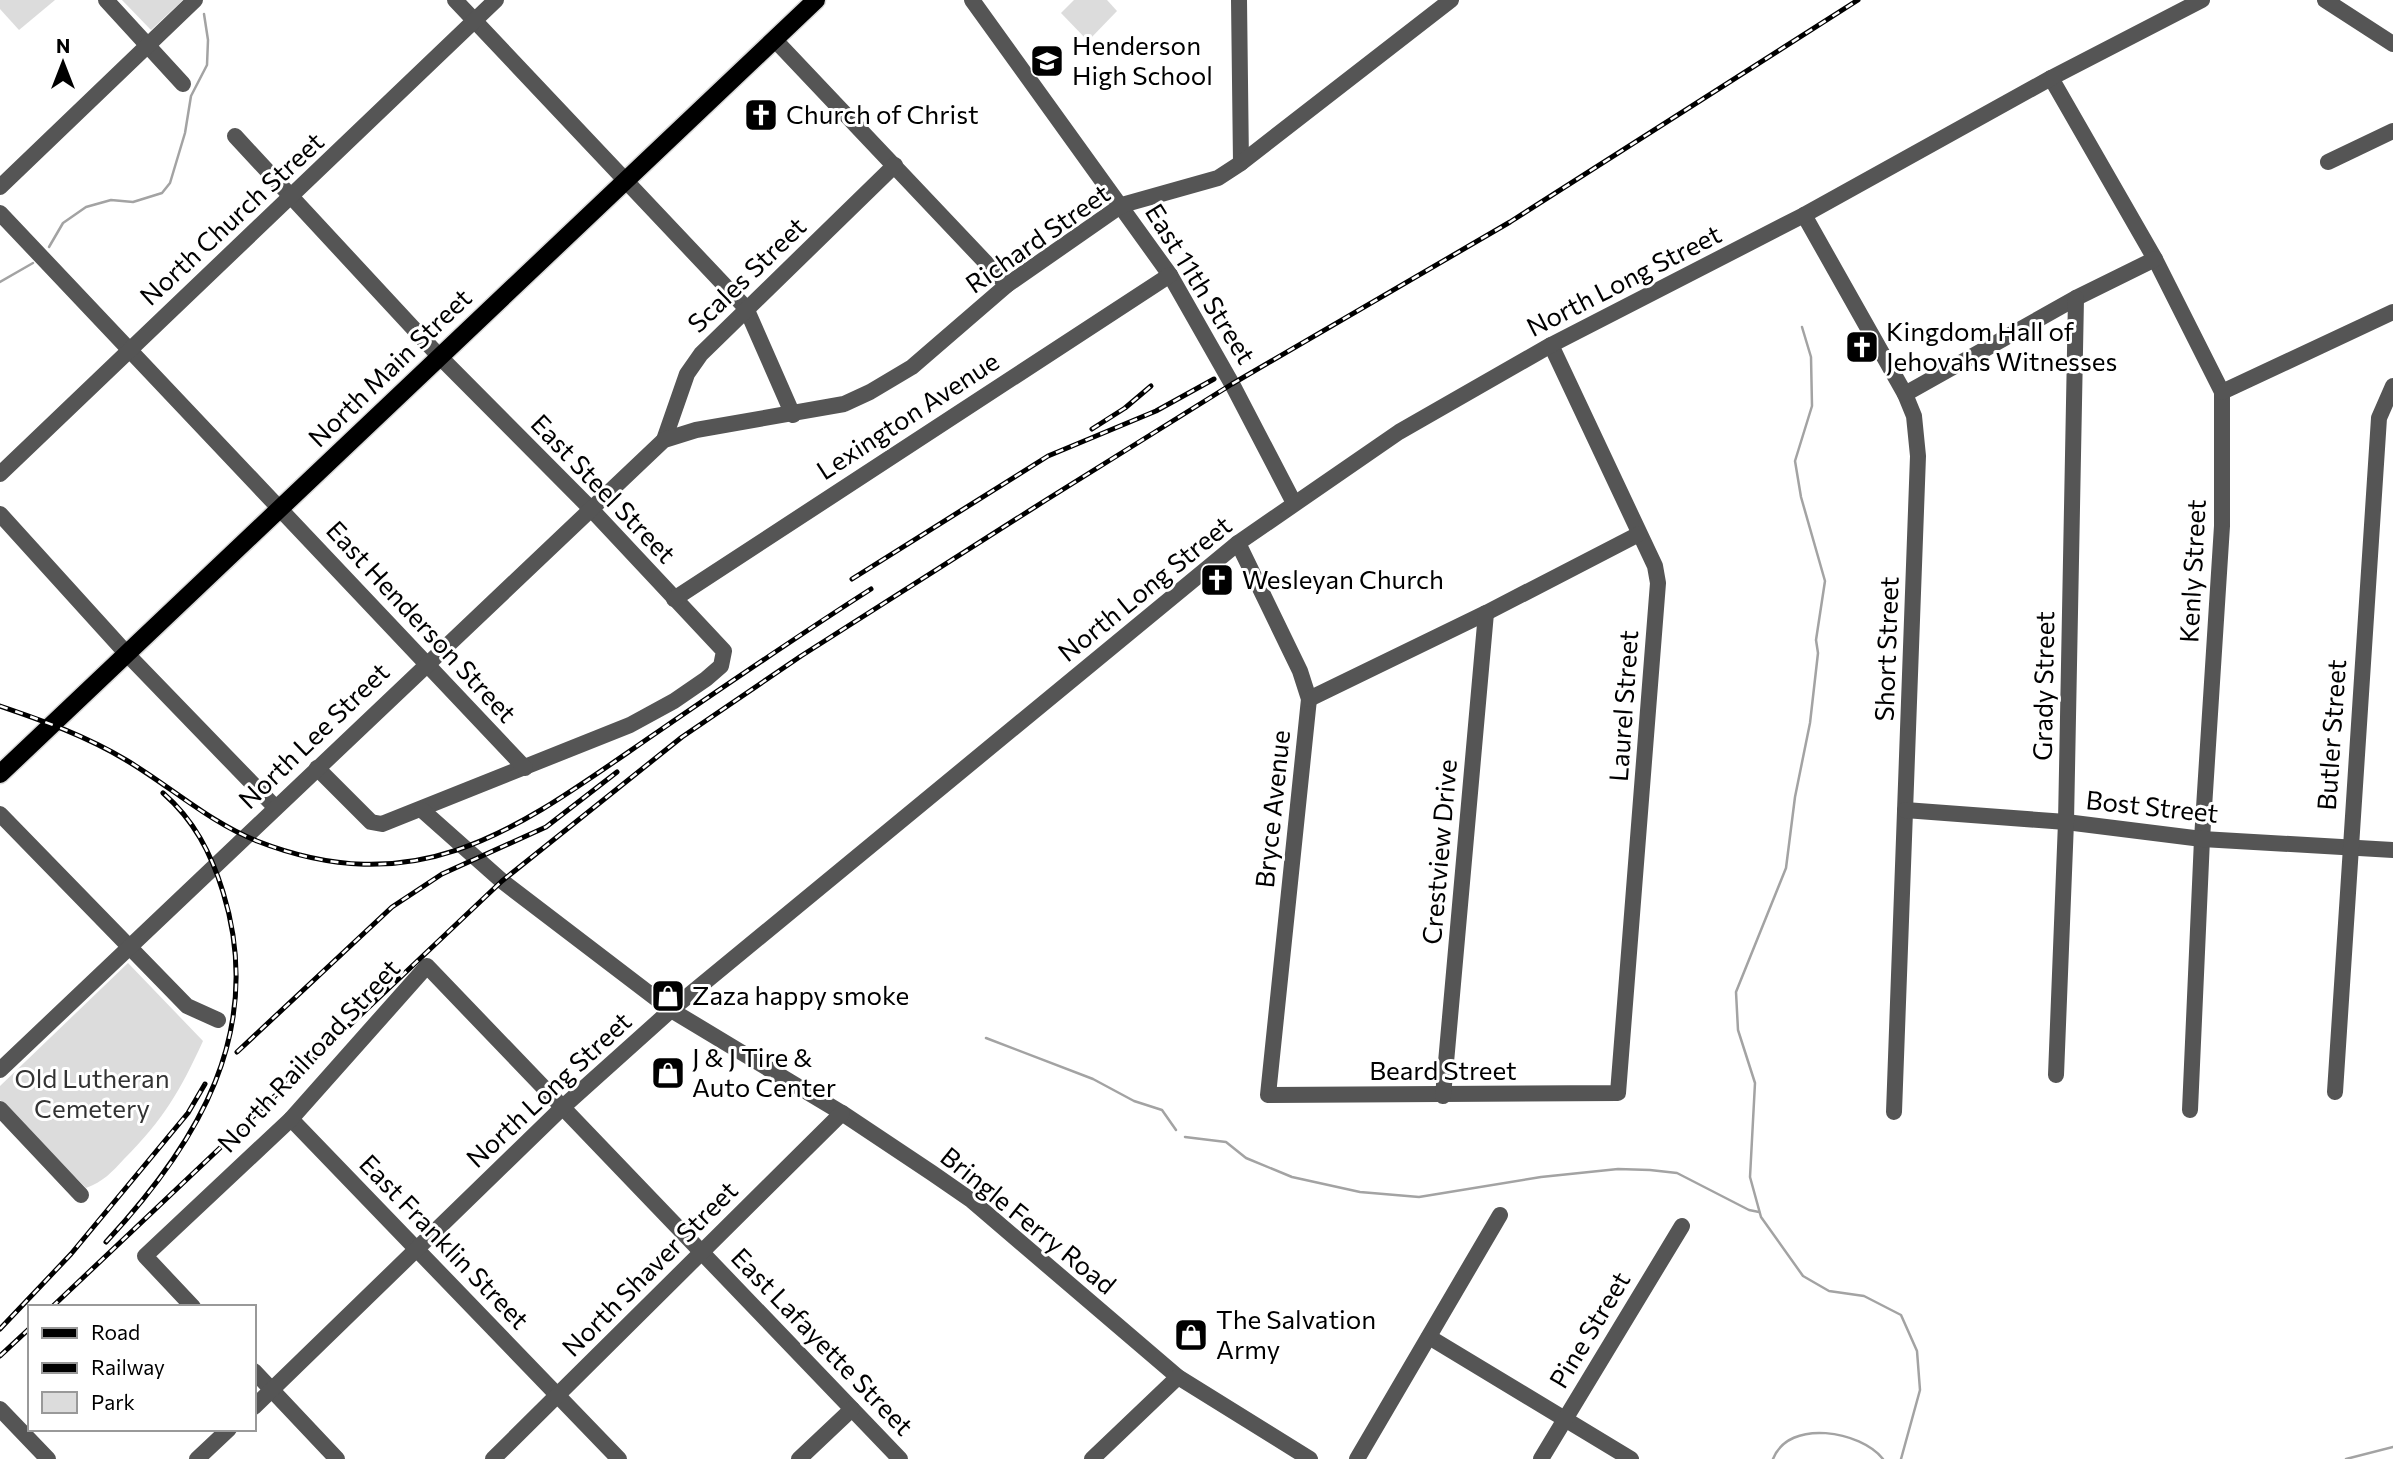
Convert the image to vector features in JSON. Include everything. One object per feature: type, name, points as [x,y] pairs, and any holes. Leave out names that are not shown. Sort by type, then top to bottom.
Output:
[{"type":"main road","name":"North Main Street","points":[[0,774],[45,728],[281,509],[816,0]]},
{"type":"street","points":[[106,0],[183,84]]},
{"type":"street","points":[[0,187],[195,0]]},
{"type":"street","points":[[455,0],[746,308],[793,415]]},
{"type":"street","name":"North Church Street","points":[[0,474],[128,349],[293,197],[496,0]]},
{"type":"street","name":"East 11th Street","points":[[972,0],[1170,275],[1232,384],[1294,503]]},
{"type":"street","points":[[1239,0],[1241,163]]},
{"type":"street","name":"Richard Street","points":[[664,440],[696,430],[844,404],[897,377],[1007,285],[1122,205],[1218,178],[1241,163],[1451,0]]},
{"type":"street","name":"North Long Street","points":[[256,1405],[564,1106],[671,1010],[1238,543],[1399,432],[1551,345],[1804,215],[2051,78],[2203,0]]},
{"type":"street","points":[[2325,0],[2393,44]]},
{"type":"street","points":[[775,40],[1007,285]]},
{"type":"street","name":"Kenly Street","points":[[2051,78],[2155,259],[2222,392],[2222,526],[2202,839],[2190,1110]]},
{"type":"street","points":[[2328,162],[2393,131]]},
{"type":"street","name":"East Steel Street","points":[[235,136],[439,356],[591,509],[724,651],[724,660],[706,678],[674,701],[630,725],[525,768]]},
{"type":"street","name":"Scales Street","points":[[664,440],[687,374],[701,354],[895,165]]},
{"type":"street","name":"East Henderson Street","points":[[0,213],[525,768]]},
{"type":"street","name":"Short Street","points":[[1804,215],[1905,394],[1914,416],[1918,456],[1894,1112]]},
{"type":"street","points":[[1905,394],[2076,298],[2155,259]]},
{"type":"street","name":"Lexington Avenue","points":[[674,599],[1170,275]]},
{"type":"street","name":"Grady Street","points":[[2056,1075],[2066,822],[2076,298]]},
{"type":"street","points":[[2222,392],[2393,312]]},
{"type":"street","name":"Laurel Street","points":[[1551,345],[1655,566],[1658,583],[1619,1093]]},
{"type":"street","name":"Butler Street","points":[[2335,1092],[2379,418],[2393,386]]},
{"type":"street","name":"North Lee Street","points":[[0,1070],[425,663],[664,440]]},
{"type":"street","points":[[0,514],[127,654],[275,807]]},
{"type":"street","points":[[1310,699],[1639,534]]},
{"type":"street","name":"Bryce Avenue","points":[[1238,543],[1300,671],[1310,699],[1268,1095]]},
{"type":"street","name":"Crestview Drive","points":[[1443,1096],[1486,613]]},
{"type":"street","points":[[317,768],[372,822],[382,824],[525,768]]},
{"type":"street","points":[[422,810],[477,860],[671,1010]]},
{"type":"street","name":"Bost Street","points":[[1905,810],[2066,822],[2202,839],[2393,850]]},
{"type":"street","points":[[0,814],[187,1006],[218,1020]]},
{"type":"street","name":"North Railroad Street","points":[[191,1305],[145,1256],[291,1119],[428,966],[564,1106]]},
{"type":"street","name":"Bringle Ferry Road","points":[[671,1010],[842,1113],[971,1200],[1178,1377],[1310,1459]]},
{"type":"street","name":"Beard Street","points":[[1268,1095],[1619,1093]]},
{"type":"street","name":"East Lafayette Street","points":[[564,1106],[900,1459]]},
{"type":"street","points":[[0,1110],[81,1195]]},
{"type":"street","name":"North Shaver Street","points":[[493,1459],[842,1113]]},
{"type":"street","name":"East Franklin Street","points":[[291,1119],[620,1459]]},
{"type":"street","points":[[1357,1459],[1500,1215]]},
{"type":"street","name":"Pine Street","points":[[1541,1459],[1682,1226]]},
{"type":"street","points":[[1429,1337],[1631,1459]]},
{"type":"street","points":[[256,1373],[337,1459]]},
{"type":"street","points":[[1092,1459],[1178,1377]]},
{"type":"street","points":[[0,1409],[48,1459]]},
{"type":"street","points":[[799,1459],[852,1409]]},
{"type":"street","points":[[197,1459],[227,1431]]},
{"type":"green space","points":[[0,0],[55,0],[19,30],[0,9]]},
{"type":"green space","points":[[122,0],[183,0],[151,30]]},
{"type":"green space","points":[[1074,0],[1107,0],[1117,11],[1088,41],[1061,13]]},
{"type":"green space","name":"Old Lutheran Cemetery","points":[[128,963],[203,1041],[187,1075],[150,1131],[111,1172],[86,1188],[0,1100],[0,1086]]},
{"type":"waterway","points":[[49,247],[63,223],[86,207],[111,200],[133,202],[162,193],[170,183],[185,133],[191,96],[207,65],[208,40],[204,14]]},
{"type":"waterway","points":[[0,282],[33,263]]},
{"type":"waterway","points":[[1802,327],[1811,357],[1812,406],[1795,461],[1801,497],[1825,581],[1816,640],[1818,653],[1810,723],[1795,797],[1786,868],[1736,992],[1738,1030],[1755,1083],[1750,1177],[1761,1217],[1803,1276],[1829,1291],[1864,1296],[1901,1315],[1917,1351],[1920,1390],[1901,1459]]},
{"type":"waterway","points":[[986,1038],[1093,1079],[1134,1101],[1162,1110],[1176,1130]]},
{"type":"waterway","points":[[1185,1137],[1226,1142],[1246,1158],[1292,1177],[1360,1192],[1419,1197],[1541,1177],[1618,1169],[1650,1170],[1677,1173],[1749,1210],[1759,1212]]},
{"type":"waterway","points":[[1773,1459],[1781,1446],[1794,1438],[1826,1433],[1859,1441],[1883,1459]]},
{"type":"waterway","points":[[2346,1459],[2393,1447]]},
{"type":"railway","points":[[54,1305],[502,881],[682,737],[801,656],[1046,500],[1232,384],[1510,222],[1858,0]]},
{"type":"railway","points":[[852,579],[1048,456],[1156,411],[1214,379]]},
{"type":"railway","points":[[1092,429],[1125,408],[1151,386]]},
{"type":"railway","points":[[0,706],[33,717],[111,751],[222,824],[257,841],[317,859],[373,864],[424,859],[472,845],[518,823],[871,589]]},
{"type":"railway","points":[[237,1052],[392,907],[442,874],[546,827],[617,772]]},
{"type":"railway","points":[[106,1242],[169,1165],[195,1124],[215,1082],[229,1038],[236,991],[234,943],[218,878],[200,838],[184,814],[163,793]]},
{"type":"railway","points":[[0,1329],[71,1254],[188,1113],[205,1084]]},
{"type":"railway","points":[[0,1356],[28,1330]]},
{"type":"place","name":"Henderson High School","points":[[1047,61]]},
{"type":"place","name":"Church of Christ","points":[[761,115]]},
{"type":"place","name":"Kingdom Hall of Jehovahs Witnesses","points":[[1862,347]]},
{"type":"place","name":"Wesleyan Church","points":[[1217,580]]},
{"type":"place","name":"Zaza happy smoke","points":[[668,996]]},
{"type":"place","name":"J & J Tire & Auto Center","points":[[668,1073]]},
{"type":"place","name":"The Salvation Army","points":[[1191,1335]]}]
